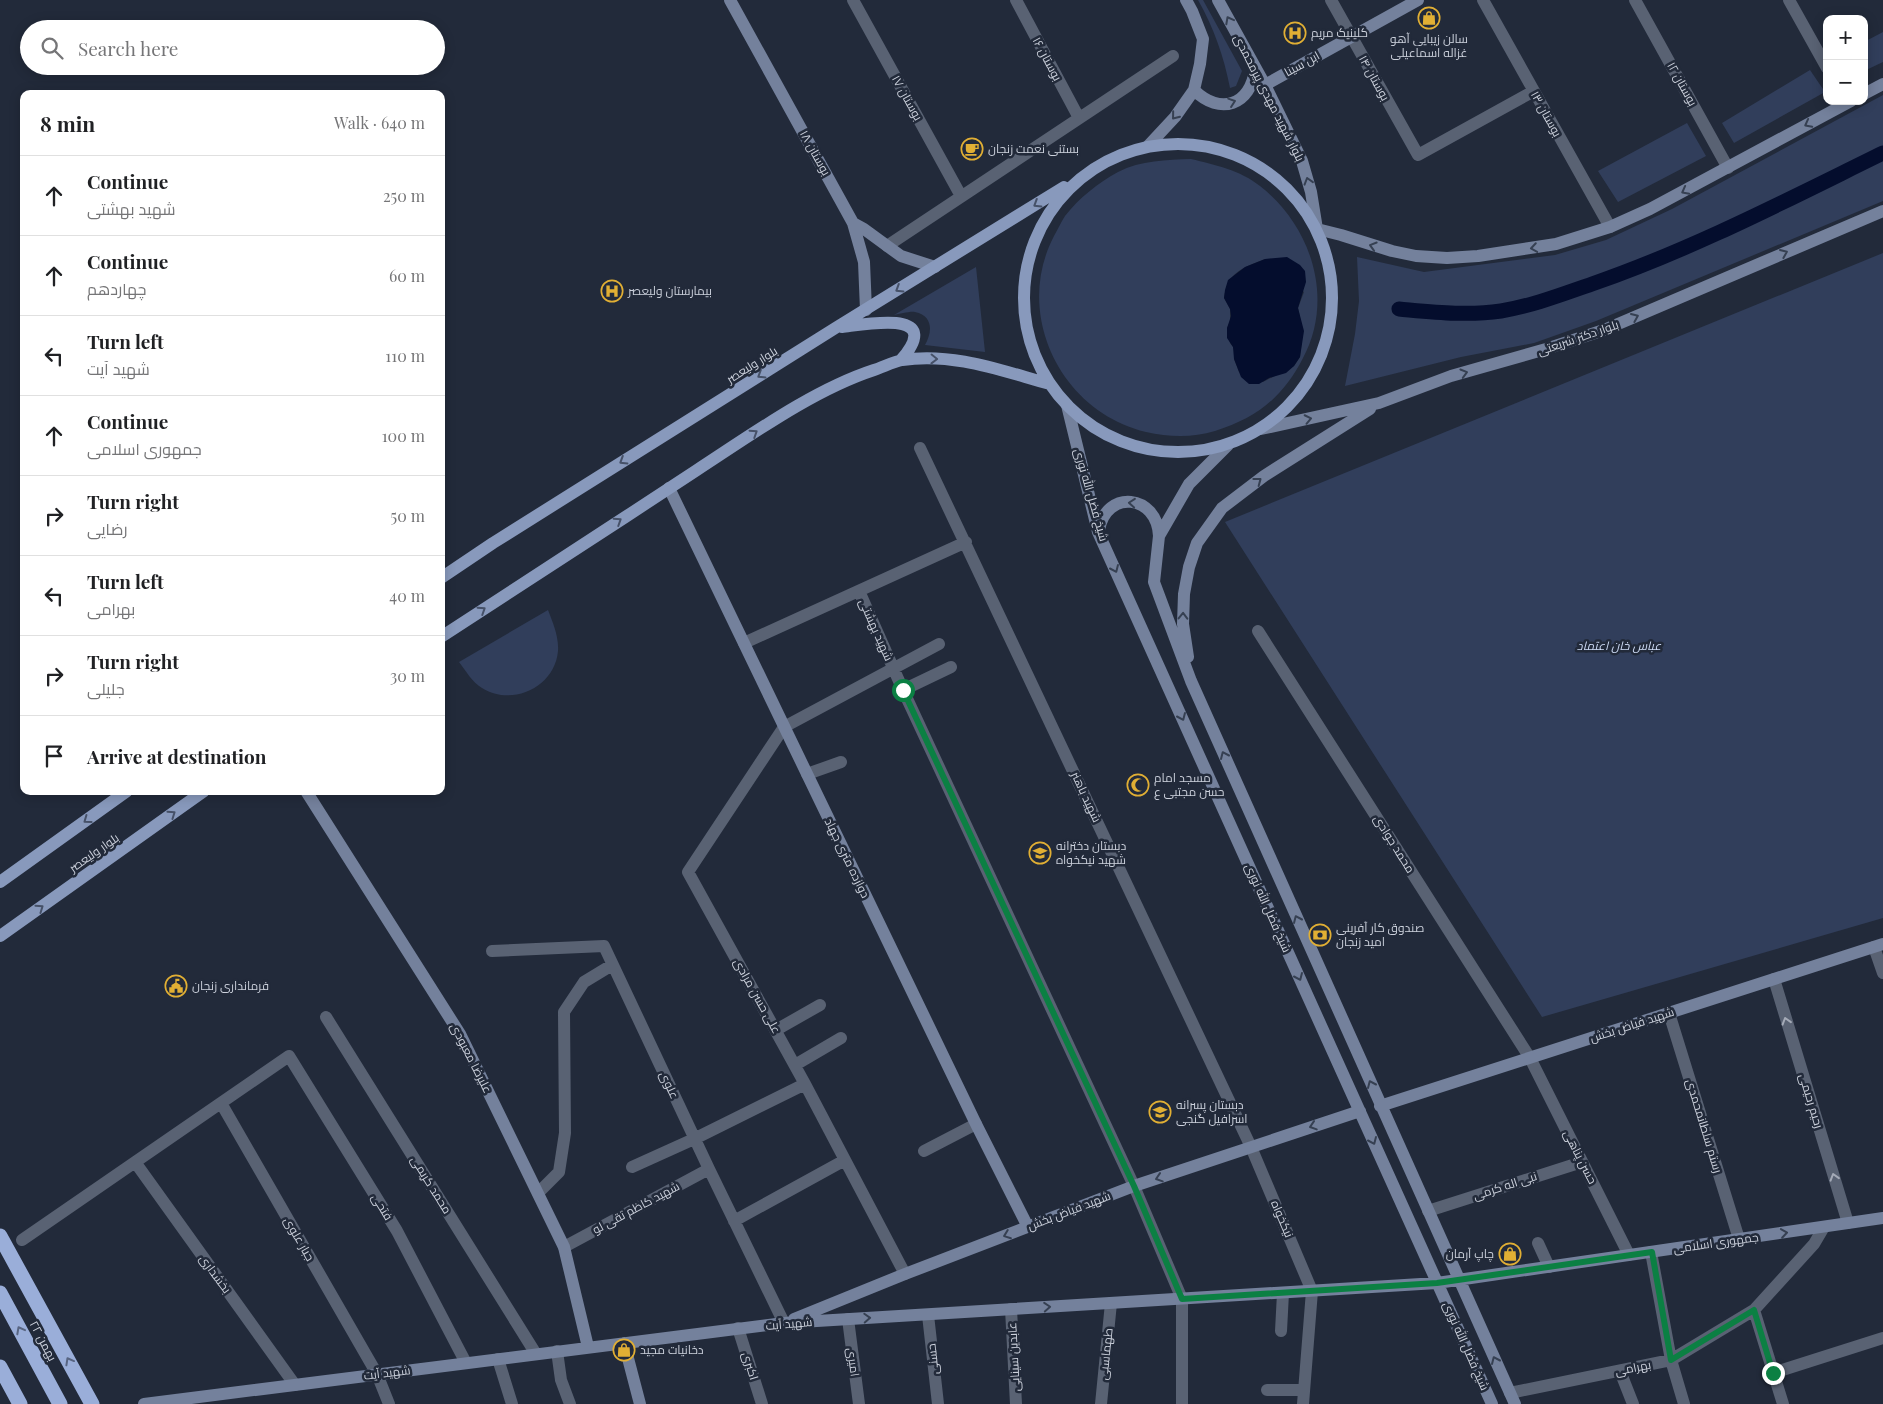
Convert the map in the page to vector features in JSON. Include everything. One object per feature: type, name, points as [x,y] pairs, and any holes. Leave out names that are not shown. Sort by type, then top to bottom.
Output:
[{"type":"highway","points":[[0,1236],[92,1404]]},
{"type":"highway","name":"۲۲ بهمن","points":[[0,1293],[60,1404]]},
{"type":"highway","points":[[0,1367],[20,1404]]},
{"type":"main road","name":"بوستان ۱۸","points":[[730,0],[853,223],[901,256],[936,267]]},
{"type":"main road","points":[[1148,146],[1175,117],[1194,90],[1203,39],[1186,0]]},
{"type":"main road","name":"بلوار شهید مهدی پیرمحمدی","points":[[1218,0],[1265,85],[1302,162],[1311,192],[1317,229]]},
{"type":"main road","name":"ابن سینا","points":[[1265,85],[1418,0]]},
{"type":"main road","points":[[1194,90],[1203,99],[1214,104],[1227,104],[1239,100],[1248,92],[1254,81],[1255,68]]},
{"type":"main road","points":[[1868,92],[1883,84]]},
{"type":"main road","points":[[1317,229],[1392,252],[1447,258],[1478,256],[1556,244],[1610,227],[1650,209],[1843,105]]},
{"type":"main road","name":"بلوار ولیعصر","points":[[445,575],[493,543],[837,327],[1079,178],[1112,158],[1148,146],[1188,143],[1228,151],[1264,169],[1295,196],[1317,229],[1324,244],[1332,278],[1333,313],[1325,348],[1310,380],[1299,394],[1288,407],[1261,429],[1228,445],[1194,452],[1159,451],[1125,443],[1094,427],[1067,405],[1050,384],[1032,351],[1024,313],[1024,276],[1034,239],[1048,214],[1079,178]]},
{"type":"main road","name":"بلوار دکتر شریعتی","points":[[1261,429],[1379,403],[1451,376],[1604,330],[1883,212]]},
{"type":"main road","points":[[853,223],[864,262],[866,310]]},
{"type":"main road","points":[[837,327],[895,322],[910,327],[914,332],[914,338],[908,352],[901,360]]},
{"type":"main road","points":[[445,634],[764,426],[833,387],[863,374],[901,360],[949,359],[1050,384]]},
{"type":"main road","points":[[1191,681],[1183,624],[1184,594],[1189,567],[1197,543],[1207,528],[1222,508],[1264,476],[1379,403]]},
{"type":"main road","name":"شیخ فضل الله نوری","points":[[1067,405],[1098,532],[1492,1404]]},
{"type":"main road","name":"شیخ فضل الله نوری","points":[[1228,445],[1190,484],[1159,536],[1154,582],[1191,681],[1512,1398]]},
{"type":"main road","name":"دوازده متری جهاد","points":[[669,488],[976,1124],[1028,1227]]},
{"type":"main road","points":[[1098,532],[1100,522],[1112,506],[1121,502],[1131,502],[1141,504],[1155,516],[1159,526],[1159,536]]},
{"type":"main road","points":[[0,882],[121,795]]},
{"type":"main road","name":"بلوار ولیعصر","points":[[0,936],[198,795]]},
{"type":"main road","name":"علیرضا معبودی","points":[[309,795],[460,1034],[564,1247],[588,1348]]},
{"type":"main road","name":"شهید فیاض بخش","points":[[1380,1106],[1878,945]]},
{"type":"main road","name":"شهید فیاض بخش","points":[[784,1323],[905,1274],[1134,1186],[1360,1111]]},
{"type":"main road","name":"جمهوری اسلامی","points":[[1437,1283],[1883,1218]]},
{"type":"main road","name":"شهید آیت","points":[[144,1404],[209,1400],[295,1385],[784,1323],[1437,1283]]},
{"type":"main road","points":[[624,1343],[640,1404]]},
{"type":"street","name":"بوستان ۱۷","points":[[853,0],[961,196]]},
{"type":"street","name":"بوستان ۱۶","points":[[1016,0],[1079,118]]},
{"type":"street","name":"بوستان ۱۴","points":[[1331,0],[1418,155],[1534,91]]},
{"type":"street","name":"بوستان ۱۳","points":[[1483,0],[1610,227]]},
{"type":"street","name":"بوستان ۱۲","points":[[1635,0],[1728,168]]},
{"type":"street","points":[[1789,0],[1823,61]]},
{"type":"street","points":[[887,246],[1173,56]]},
{"type":"street","name":"شهید باهنر","points":[[920,448],[1251,1147]]},
{"type":"street","points":[[744,643],[966,542]]},
{"type":"street","name":"شهید بهشتی","points":[[859,591],[903,690],[1134,1186],[1182,1299]]},
{"type":"street","name":"محمد جوادی","points":[[1258,631],[1530,1058]]},
{"type":"street","points":[[784,727],[939,644]]},
{"type":"street","points":[[903,690],[951,667]]},
{"type":"street","name":"علی حسن مرادی","points":[[784,727],[688,872],[806,1084],[905,1274]]},
{"type":"street","points":[[807,774],[841,762]]},
{"type":"street","points":[[1878,945],[1883,973]]},
{"type":"street","name":"علوی","points":[[492,951],[604,946],[694,1139],[784,1323]]},
{"type":"street","points":[[538,1193],[559,1172],[565,1133],[564,1012],[584,982],[612,965]]},
{"type":"street","name":"رحیم رحیمی","points":[[1774,979],[1848,1223]]},
{"type":"street","points":[[776,1030],[820,1005]]},
{"type":"street","name":"رستم سلطانمحمدی","points":[[1669,1013],[1739,1239]]},
{"type":"street","name":"محمد کریمی","points":[[326,1017],[536,1354]]},
{"type":"street","points":[[795,1065],[841,1038]]},
{"type":"street","name":"فتحی","points":[[220,1103],[289,1056],[397,1231],[466,1363]]},
{"type":"street","name":"حسن پناهی","points":[[1530,1058],[1629,1255]]},
{"type":"street","points":[[632,1166],[694,1139],[806,1084]]},
{"type":"street","points":[[22,1240],[220,1103]]},
{"type":"street","name":"جبار علوی","points":[[220,1103],[378,1374],[389,1404]]},
{"type":"street","points":[[924,1151],[976,1124]]},
{"type":"street","name":"نیکخواه","points":[[1251,1147],[1312,1291]]},
{"type":"street","points":[[734,1221],[845,1160]]},
{"type":"street","name":"بخشداری","points":[[135,1162],[295,1385]]},
{"type":"street","name":"نبی اله کرمی","points":[[1428,1211],[1582,1162]]},
{"type":"street","name":"شهید کاظم تقی لو","points":[[564,1247],[709,1169]]},
{"type":"street","name":"بهرامی","points":[[1512,1398],[1671,1360],[1754,1310],[1814,1244],[1824,1227]]},
{"type":"street","points":[[1538,1243],[1549,1267]]},
{"type":"street","points":[[1652,1252],[1671,1360],[1684,1404]]},
{"type":"street","points":[[1303,1404],[1312,1291]]},
{"type":"street","points":[[1281,1332],[1283,1293]]},
{"type":"street","points":[[1182,1299],[1182,1404]]},
{"type":"street","name":"طهماسبی","points":[[1101,1404],[1112,1303]]},
{"type":"street","name":"عابدین سینایی","points":[[1011,1309],[1016,1404]]},
{"type":"street","points":[[1754,1310],[1782,1404]]},
{"type":"street","name":"حسنی","points":[[928,1314],[938,1404]]},
{"type":"street","name":"امیری","points":[[848,1319],[859,1404]]},
{"type":"street","name":"اکبری","points":[[738,1328],[762,1404]]},
{"type":"street","points":[[1773,1373],[1883,1338]]},
{"type":"street","points":[[557,1351],[561,1380],[570,1404]]},
{"type":"street","points":[[498,1359],[512,1404]]},
{"type":"street","points":[[1620,1371],[1633,1404]]},
{"type":"street","points":[[1267,1390],[1304,1390]]},
{"type":"green space","points":[[1198,0],[1203,0],[1242,71],[1236,86],[1230,88],[1218,43]]},
{"type":"green space","points":[[1883,32],[1883,62],[1868,69],[1868,60],[1868,40]]},
{"type":"green space","points":[[1810,70],[1823,89],[1823,93],[1734,143],[1722,123]]},
{"type":"green space","points":[[1883,95],[1883,201],[1596,321],[1534,343],[1461,357],[1345,386],[1359,301],[1357,257],[1424,272],[1555,255],[1606,240],[1672,209],[1864,105],[1868,105],[1868,103]]},
{"type":"green space","points":[[1687,123],[1706,156],[1618,202],[1598,171]]},
{"type":"green space","points":[[1191,159],[1236,172],[1252,180],[1278,202],[1293,221],[1313,264],[1317,288],[1317,311],[1312,335],[1303,358],[1287,384],[1267,404],[1244,420],[1215,431],[1198,435],[1163,435],[1146,432],[1116,421],[1090,404],[1069,382],[1053,356],[1043,327],[1039,297],[1043,266],[1054,236],[1065,216],[1089,191],[1118,172],[1136,165],[1154,161]],"holes":[[[1265,259],[1304,292],[1298,308],[1303,331],[1300,357],[1294,366],[1263,382],[1239,372],[1227,328],[1230,322],[1230,309],[1224,298],[1229,282],[1237,272]]]},
{"type":"green space","name":"عباس خان اعتماد","points":[[1883,253],[1883,918],[1542,1017],[1225,522]]},
{"type":"green space","points":[[976,267],[985,352],[925,345],[930,330],[926,317],[913,312],[894,315]]},
{"type":"green space","points":[[548,610],[557,635],[558,651],[555,664],[541,684],[518,694],[506,695],[494,693],[475,683],[459,662]]},
{"type":"shaded area","points":[[1287,257],[1300,265],[1305,271],[1306,282],[1298,308],[1304,331],[1300,357],[1286,373],[1269,378],[1259,384],[1249,384],[1241,377],[1234,359],[1233,347],[1227,338],[1227,328],[1231,316],[1230,309],[1224,298],[1225,290],[1228,280],[1245,267],[1265,259]]},
{"type":"waterway","points":[[1399,309],[1476,313],[1513,309],[1547,299],[1630,270],[1703,240],[1883,153]]},
{"type":"place","name":"سالن زیبایی آهو غزاله اسماعیلی","points":[[1429,18]]},
{"type":"place","name":"کلینیک مریم","points":[[1295,33]]},
{"type":"place","name":"بستنی نعمت زنجان","points":[[972,149]]},
{"type":"place","name":"بیمارستان ولیعصر","points":[[612,291]]},
{"type":"place","name":"مسجد امام حسن مجتبی ع","points":[[1138,785]]},
{"type":"place","name":"دبستان دخترانه شهید نیکخواه","points":[[1040,853]]},
{"type":"place","name":"صندوق کار آفرینی امید زنجان","points":[[1320,935]]},
{"type":"place","name":"فرمانداری زنجان","points":[[176,986]]},
{"type":"place","name":"دبستان پسرانه اسرافیل گنجی","points":[[1160,1112]]},
{"type":"place","name":"چاپ آرمان","points":[[1510,1254]]},
{"type":"place","name":"دخانیات مجید","points":[[624,1350]]},
{"type":"route","points":[[903,690],[1134,1186],[1182,1299],[1459,1281],[1652,1252],[1671,1360],[1754,1310],[1773,1373]]}]
